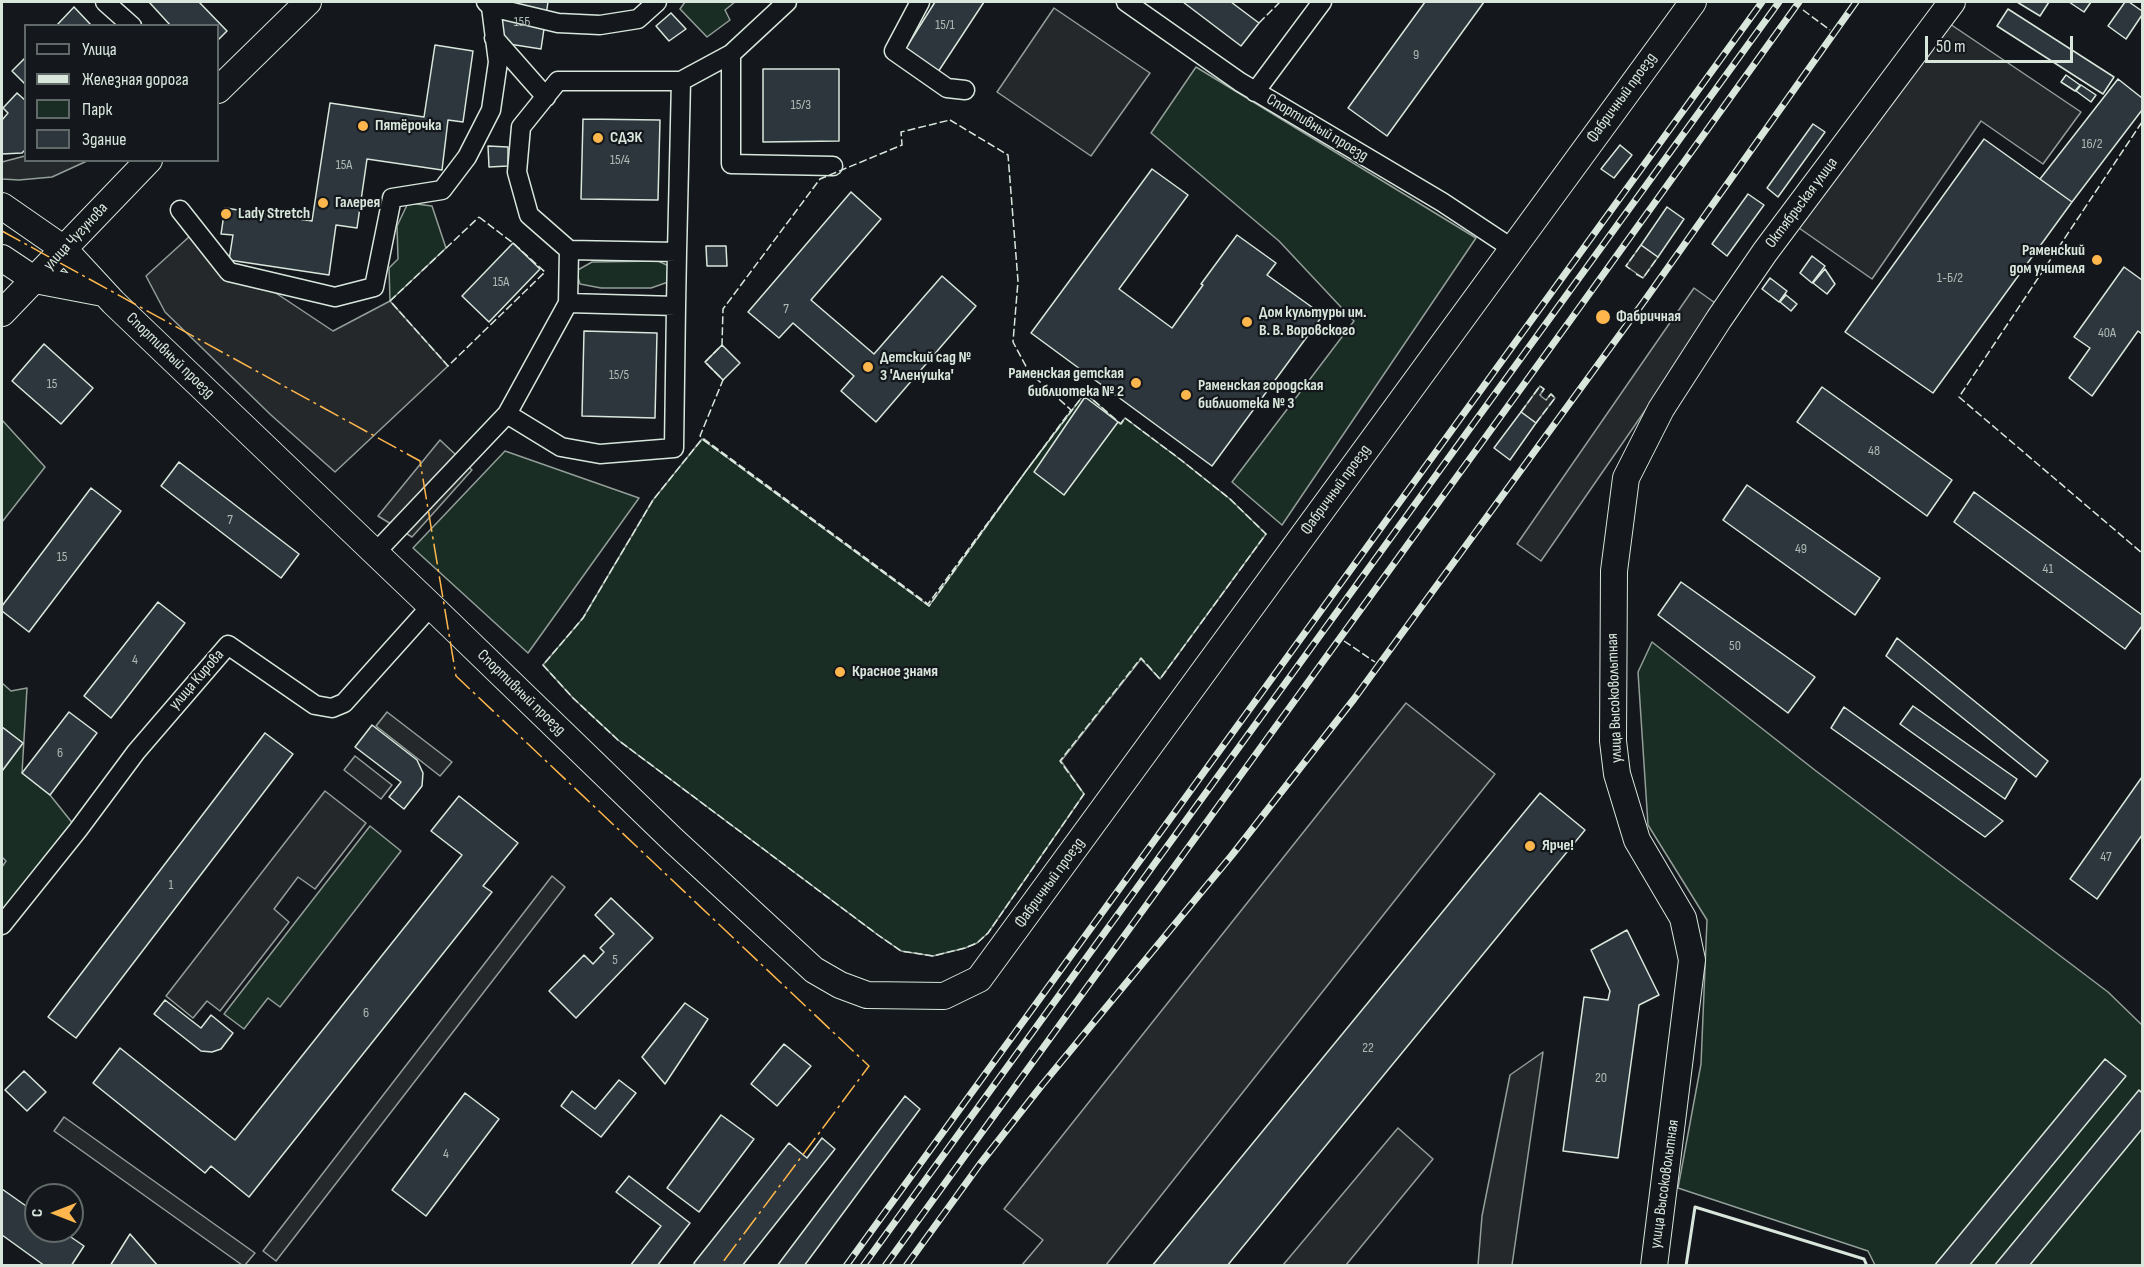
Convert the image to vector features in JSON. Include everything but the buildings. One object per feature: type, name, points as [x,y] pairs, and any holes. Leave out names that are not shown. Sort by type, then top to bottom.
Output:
[{"type":"main road","points":[[219,89],[308,2]]},
{"type":"main road","name":"Фабричный проезд","points":[[979,979],[1693,2]]},
{"type":"main road","name":"Октябрьская улица","points":[[1660,410],[1765,252],[1952,2]]},
{"type":"main road","name":"улица Чугунова","points":[[2,313],[147,162]]},
{"type":"main road","name":"Спортивный проезд","points":[[2,206],[64,249],[103,293],[376,552],[673,840],[814,970],[840,985],[867,995],[944,996],[979,979]]},
{"type":"main road","points":[[2,258],[35,280],[103,293]]},
{"type":"main road","name":"улица Высоковольтная","points":[[1654,1266],[1692,960],[1683,918],[1637,840],[1617,774],[1613,741],[1612,641],[1614,571],[1626,478],[1660,410]]},
{"type":"street","points":[[105,2],[130,24]]},
{"type":"street","points":[[180,210],[229,272],[335,297],[374,287],[392,198],[442,190],[467,158],[491,110],[498,62],[488,4],[558,23],[600,25],[638,19],[657,2]]},
{"type":"street","points":[[677,252],[569,250],[529,215],[517,172],[521,127],[558,81],[681,81],[731,54],[787,2]]},
{"type":"street","points":[[920,2],[894,51],[947,88],[965,90]]},
{"type":"street","name":"Спортивный проезд","points":[[1126,2],[1256,92],[1442,202],[1513,249]]},
{"type":"street","points":[[1256,92],[1322,2]]},
{"type":"street","points":[[494,38],[546,97]]},
{"type":"street","points":[[731,54],[731,164],[833,166]]},
{"type":"street","points":[[507,414],[561,447],[600,454],[674,448],[681,81]]},
{"type":"street","points":[[376,552],[507,414],[568,303],[569,250]]},
{"type":"street","points":[[568,303],[676,306]]},
{"type":"street","name":"улица Кирова","points":[[2,925],[78,830],[136,752],[228,645],[315,705],[332,708],[344,704],[431,606]]},
{"type":"green space","points":[[685,2],[735,2],[725,10],[730,20],[707,37],[680,9]]},
{"type":"green space","points":[[1196,67],[1476,238],[1282,525],[1232,482],[1354,321],[1279,241],[1151,133]]},
{"type":"green space","points":[[408,203],[432,206],[446,248],[390,301],[389,268],[398,259],[397,226]]},
{"type":"green space","points":[[658,261],[671,267],[671,281],[651,288],[601,288],[580,284],[576,271],[592,262]]},
{"type":"green space","name":"Красное знамя","points":[[1085,393],[1120,424],[1125,418],[1181,460],[1230,499],[1266,534],[1160,679],[1141,659],[1061,761],[1084,794],[988,933],[977,943],[933,956],[901,951],[618,740],[573,698],[543,665],[583,618],[653,500],[702,439],[929,606]]},
{"type":"green space","points":[[2,420],[45,467],[2,522]]},
{"type":"green space","points":[[505,451],[639,498],[528,653],[413,548]]},
{"type":"green space","points":[[1652,642],[1816,771],[2108,992],[2142,1025],[2142,1265],[1875,1265],[1868,1251],[1678,1188],[1701,1064],[1707,920],[1648,825],[1638,672]]},
{"type":"green space","points":[[2,683],[11,691],[27,688],[22,773],[50,795],[78,830],[2,925],[2,867],[6,861],[2,857],[2,771],[23,743],[2,727]]},
{"type":"green space","points":[[370,826],[401,851],[280,1007],[268,998],[244,1029],[224,1014]]},
{"type":"shaded area","points":[[1054,8],[1150,73],[1091,156],[997,92]]},
{"type":"shaded area","points":[[1950,24],[2081,112],[2043,164],[1981,121],[1872,279],[1799,228]]},
{"type":"shaded area","points":[[24,156],[24,162],[85,162],[52,177],[19,180],[2,179],[2,162]]},
{"type":"shaded area","points":[[190,236],[333,331],[390,301],[448,366],[335,472],[271,415],[165,312],[146,276]]},
{"type":"shaded area","points":[[1641,245],[1658,257],[1643,278],[1626,266]]},
{"type":"shaded area","points":[[1694,288],[1718,305],[1541,561],[1517,544]]},
{"type":"shaded area","points":[[1540,386],[1544,389],[1540,395],[1542,397],[1546,400],[1551,394],[1555,398],[1536,423],[1521,412]]},
{"type":"shaded area","points":[[440,440],[472,470],[412,537],[378,516]]},
{"type":"shaded area","points":[[1406,703],[1495,774],[1106,1265],[1022,1265],[1043,1240],[1004,1209]]},
{"type":"shaded area","points":[[387,712],[452,762],[440,776],[376,726]]},
{"type":"shaded area","points":[[355,756],[392,785],[381,799],[344,770]]},
{"type":"shaded area","points":[[325,791],[366,823],[315,889],[298,877],[274,909],[289,922],[220,1011],[207,1001],[193,1018],[166,996]]},
{"type":"shaded area","points":[[552,876],[565,887],[276,1261],[263,1251]]},
{"type":"shaded area","points":[[1543,1052],[1512,1265],[1478,1265],[1482,1216],[1510,1075]]},
{"type":"shaded area","points":[[64,1117],[255,1253],[245,1265],[242,1265],[54,1131]]},
{"type":"shaded area","points":[[1398,1128],[1433,1159],[1346,1265],[1283,1265]]},
{"type":"railway","points":[[846,1266],[1762,2]]},
{"type":"railway","points":[[863,1266],[1779,2]]},
{"type":"railway","points":[[885,1266],[1799,2]]},
{"type":"railway","points":[[906,1266],[980,1164],[1042,1085],[1232,855],[1354,699],[1645,300],[1856,2]]},
{"type":"fence","points":[[1259,23],[1280,2]]},
{"type":"fence","points":[[1803,10],[1830,30]]},
{"type":"fence","points":[[950,120],[1008,155],[1018,281],[1013,342],[1029,372],[1071,410],[928,604],[700,436],[723,380],[705,362],[722,345],[723,309],[820,179],[902,145],[901,132],[950,120]]},
{"type":"fence","points":[[2142,122],[1959,397],[2142,553]]},
{"type":"fence","points":[[479,217],[545,272],[448,366],[390,301],[479,217]]},
{"type":"fence","points":[[1630,269],[1626,266],[1641,245]]},
{"type":"fence","points":[[1636,274],[1643,278],[1658,257]]},
{"type":"fence","points":[[1521,412],[1540,386],[1544,389],[1540,395]]},
{"type":"fence","points":[[1085,393],[1121,424],[1125,418],[1181,460],[1230,499],[1266,534],[1160,679],[1141,658],[1060,761],[1084,794],[988,933],[977,943],[933,956],[901,951],[618,740],[573,698],[543,665],[583,618],[653,500],[702,439],[929,606],[1085,393]]},
{"type":"fence","points":[[1536,423],[1555,398],[1551,394],[1546,400]]},
{"type":"fence","points":[[1344,641],[1375,662]]},
{"type":"wall","points":[[1686,1266],[1695,1207],[1864,1259],[1867,1266]]},
{"type":"power","points":[[2,231],[420,461],[456,676],[869,1066],[720,1266]]},
{"type":"place","name":"Пятёрочка","points":[[363,126]]},
{"type":"place","name":"СДЭК","points":[[598,138]]},
{"type":"place","name":"Галерея","points":[[323,203]]},
{"type":"place","name":"Lady Stretch","points":[[226,214]]},
{"type":"place","name":"Раменский дом учителя","points":[[2097,260]]},
{"type":"place","name":"Фабричная","points":[[1603,317]]},
{"type":"place","name":"Дом культуры им. В. В. Воровского","points":[[1247,322]]},
{"type":"place","name":"Детский сад № 3 'Аленушка'","points":[[868,367]]},
{"type":"place","name":"Раменская детская библиотека № 2","points":[[1136,383]]},
{"type":"place","name":"Раменская городская библиотека № 3","points":[[1186,395]]},
{"type":"place","name":"Красное знамя","points":[[840,672]]},
{"type":"place","name":"Ярче!","points":[[1530,846]]}]
